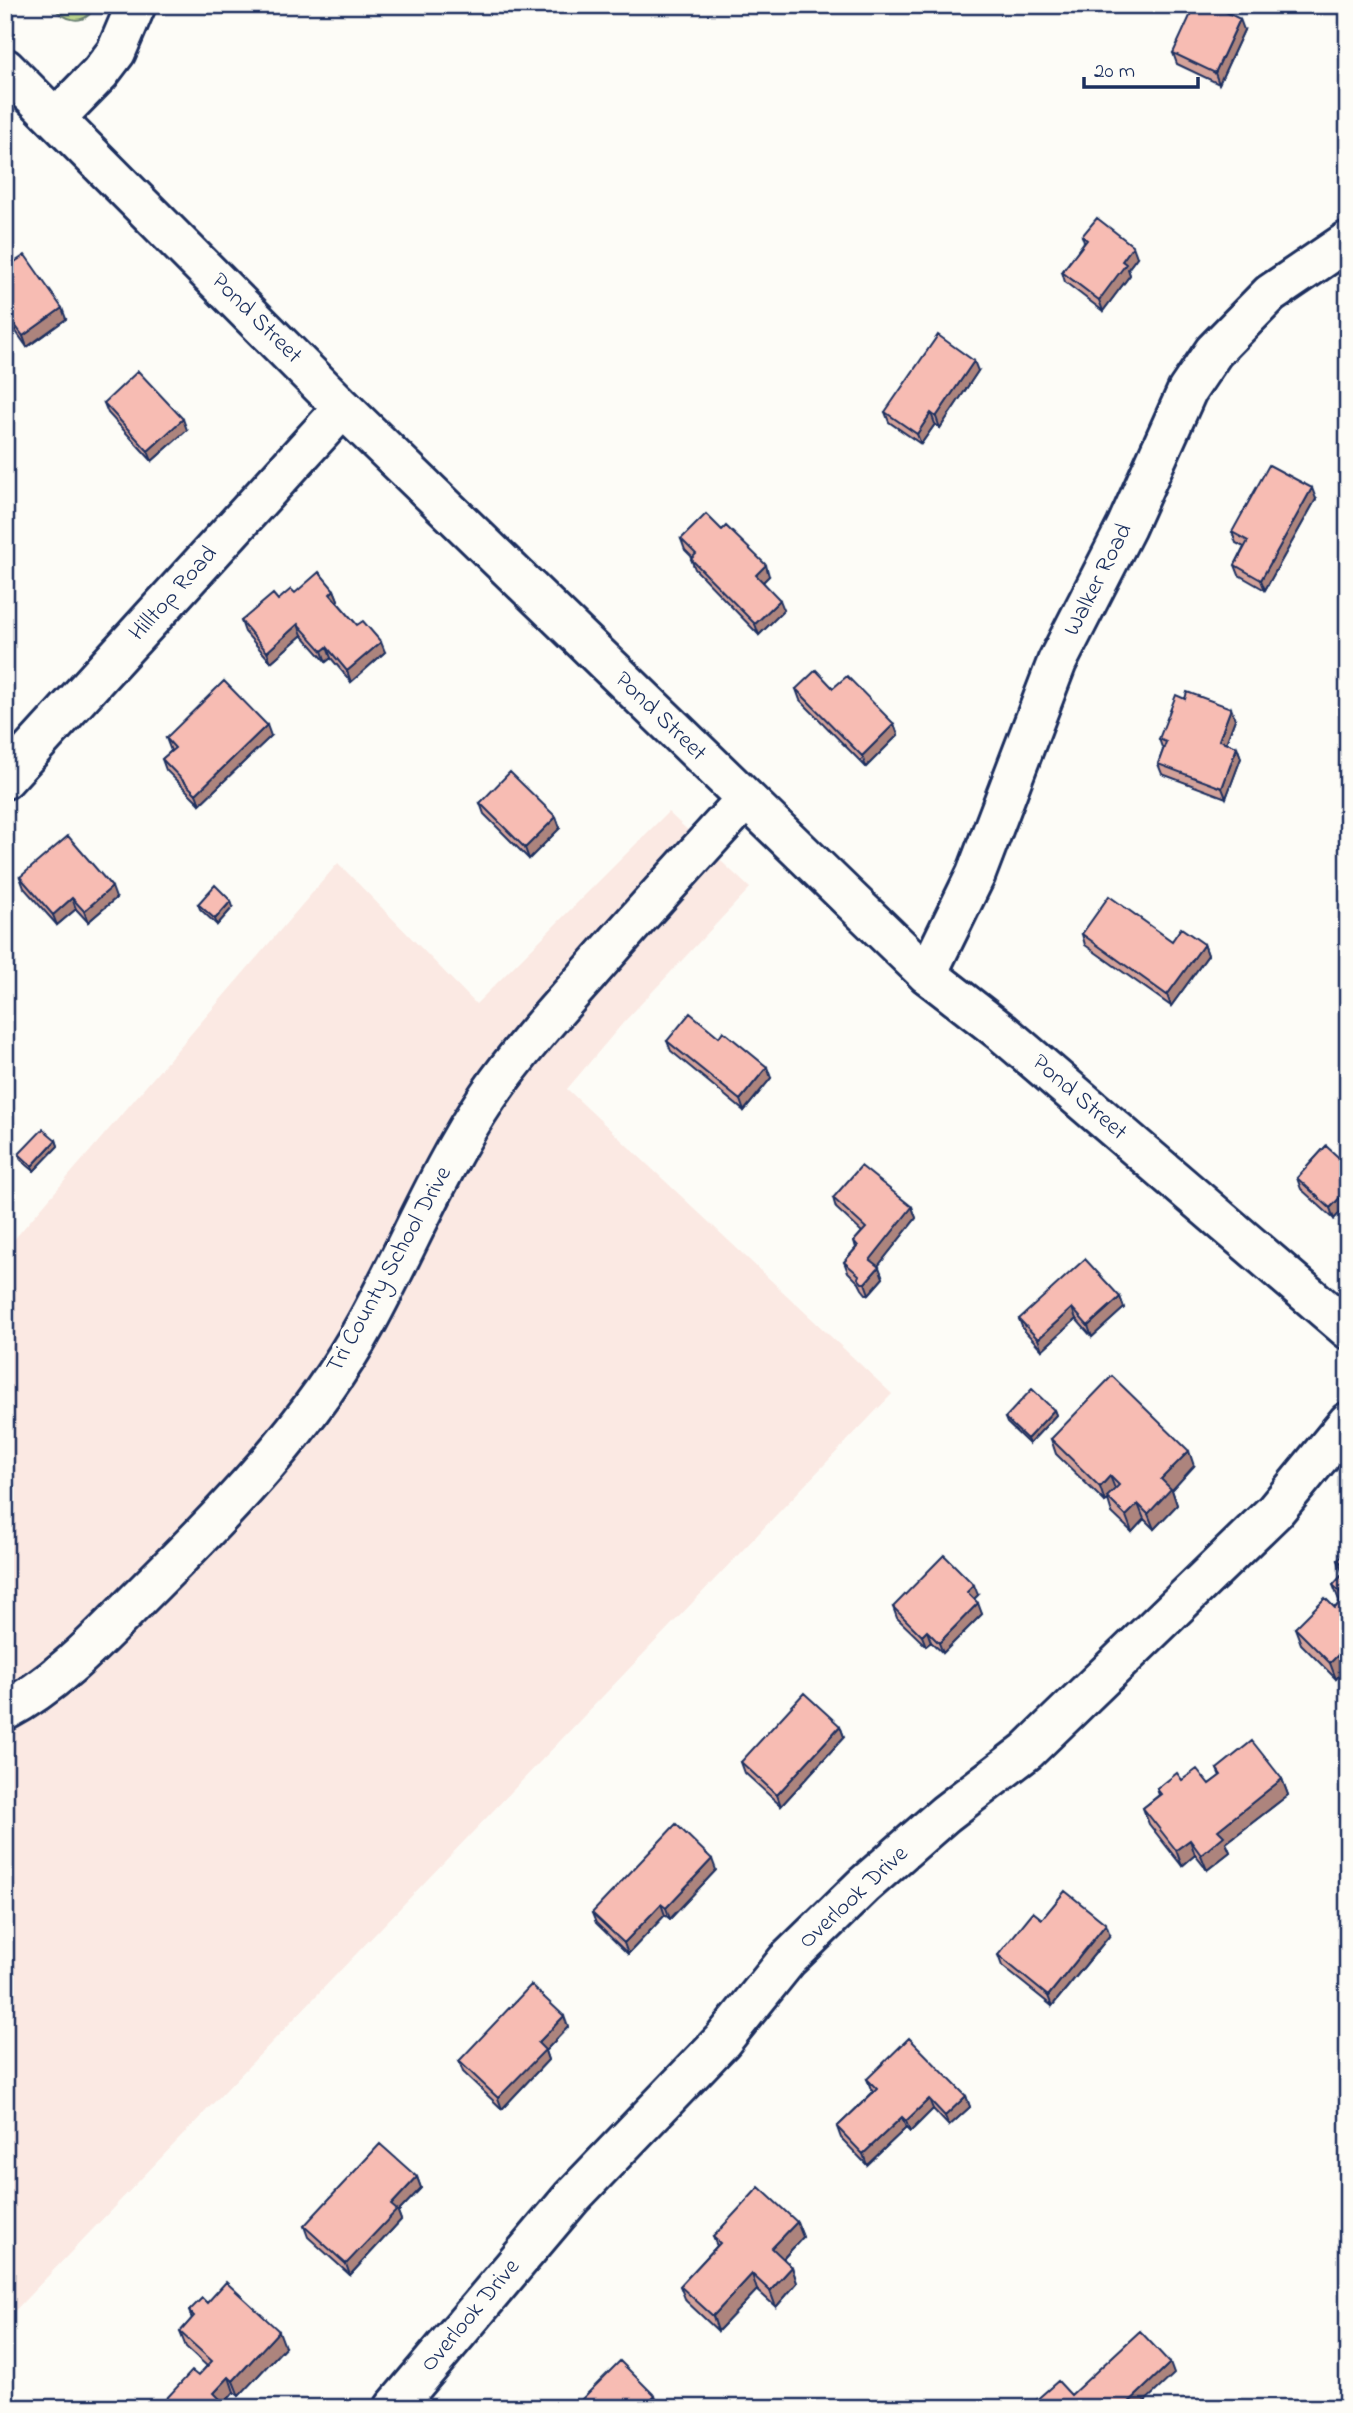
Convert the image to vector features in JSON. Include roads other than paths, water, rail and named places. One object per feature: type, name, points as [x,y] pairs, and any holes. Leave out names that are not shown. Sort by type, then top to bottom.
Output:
[{"type":"street","points":[[56,118],[100,73],[116,52],[136,5]]},
{"type":"street","name":"Pond Street","points":[[5,68],[343,408],[927,974],[1003,1033],[1348,1329]]},
{"type":"street","name":"Walker Road","points":[[927,974],[976,874],[1057,662],[1126,527],[1187,391],[1214,351],[1270,294],[1348,241]]},
{"type":"street","name":"Hilltop Road","points":[[5,779],[343,408]]},
{"type":"street","name":"Tri County School Drive","points":[[5,1711],[46,1686],[90,1647],[237,1498],[297,1429],[366,1323],[436,1185],[488,1096],[529,1041],[745,800]]},
{"type":"street","name":"Overlook Drive","points":[[394,2408],[572,2197],[722,2042],[787,1960],[945,1814],[1027,1752],[1275,1511],[1348,1422]]}]
